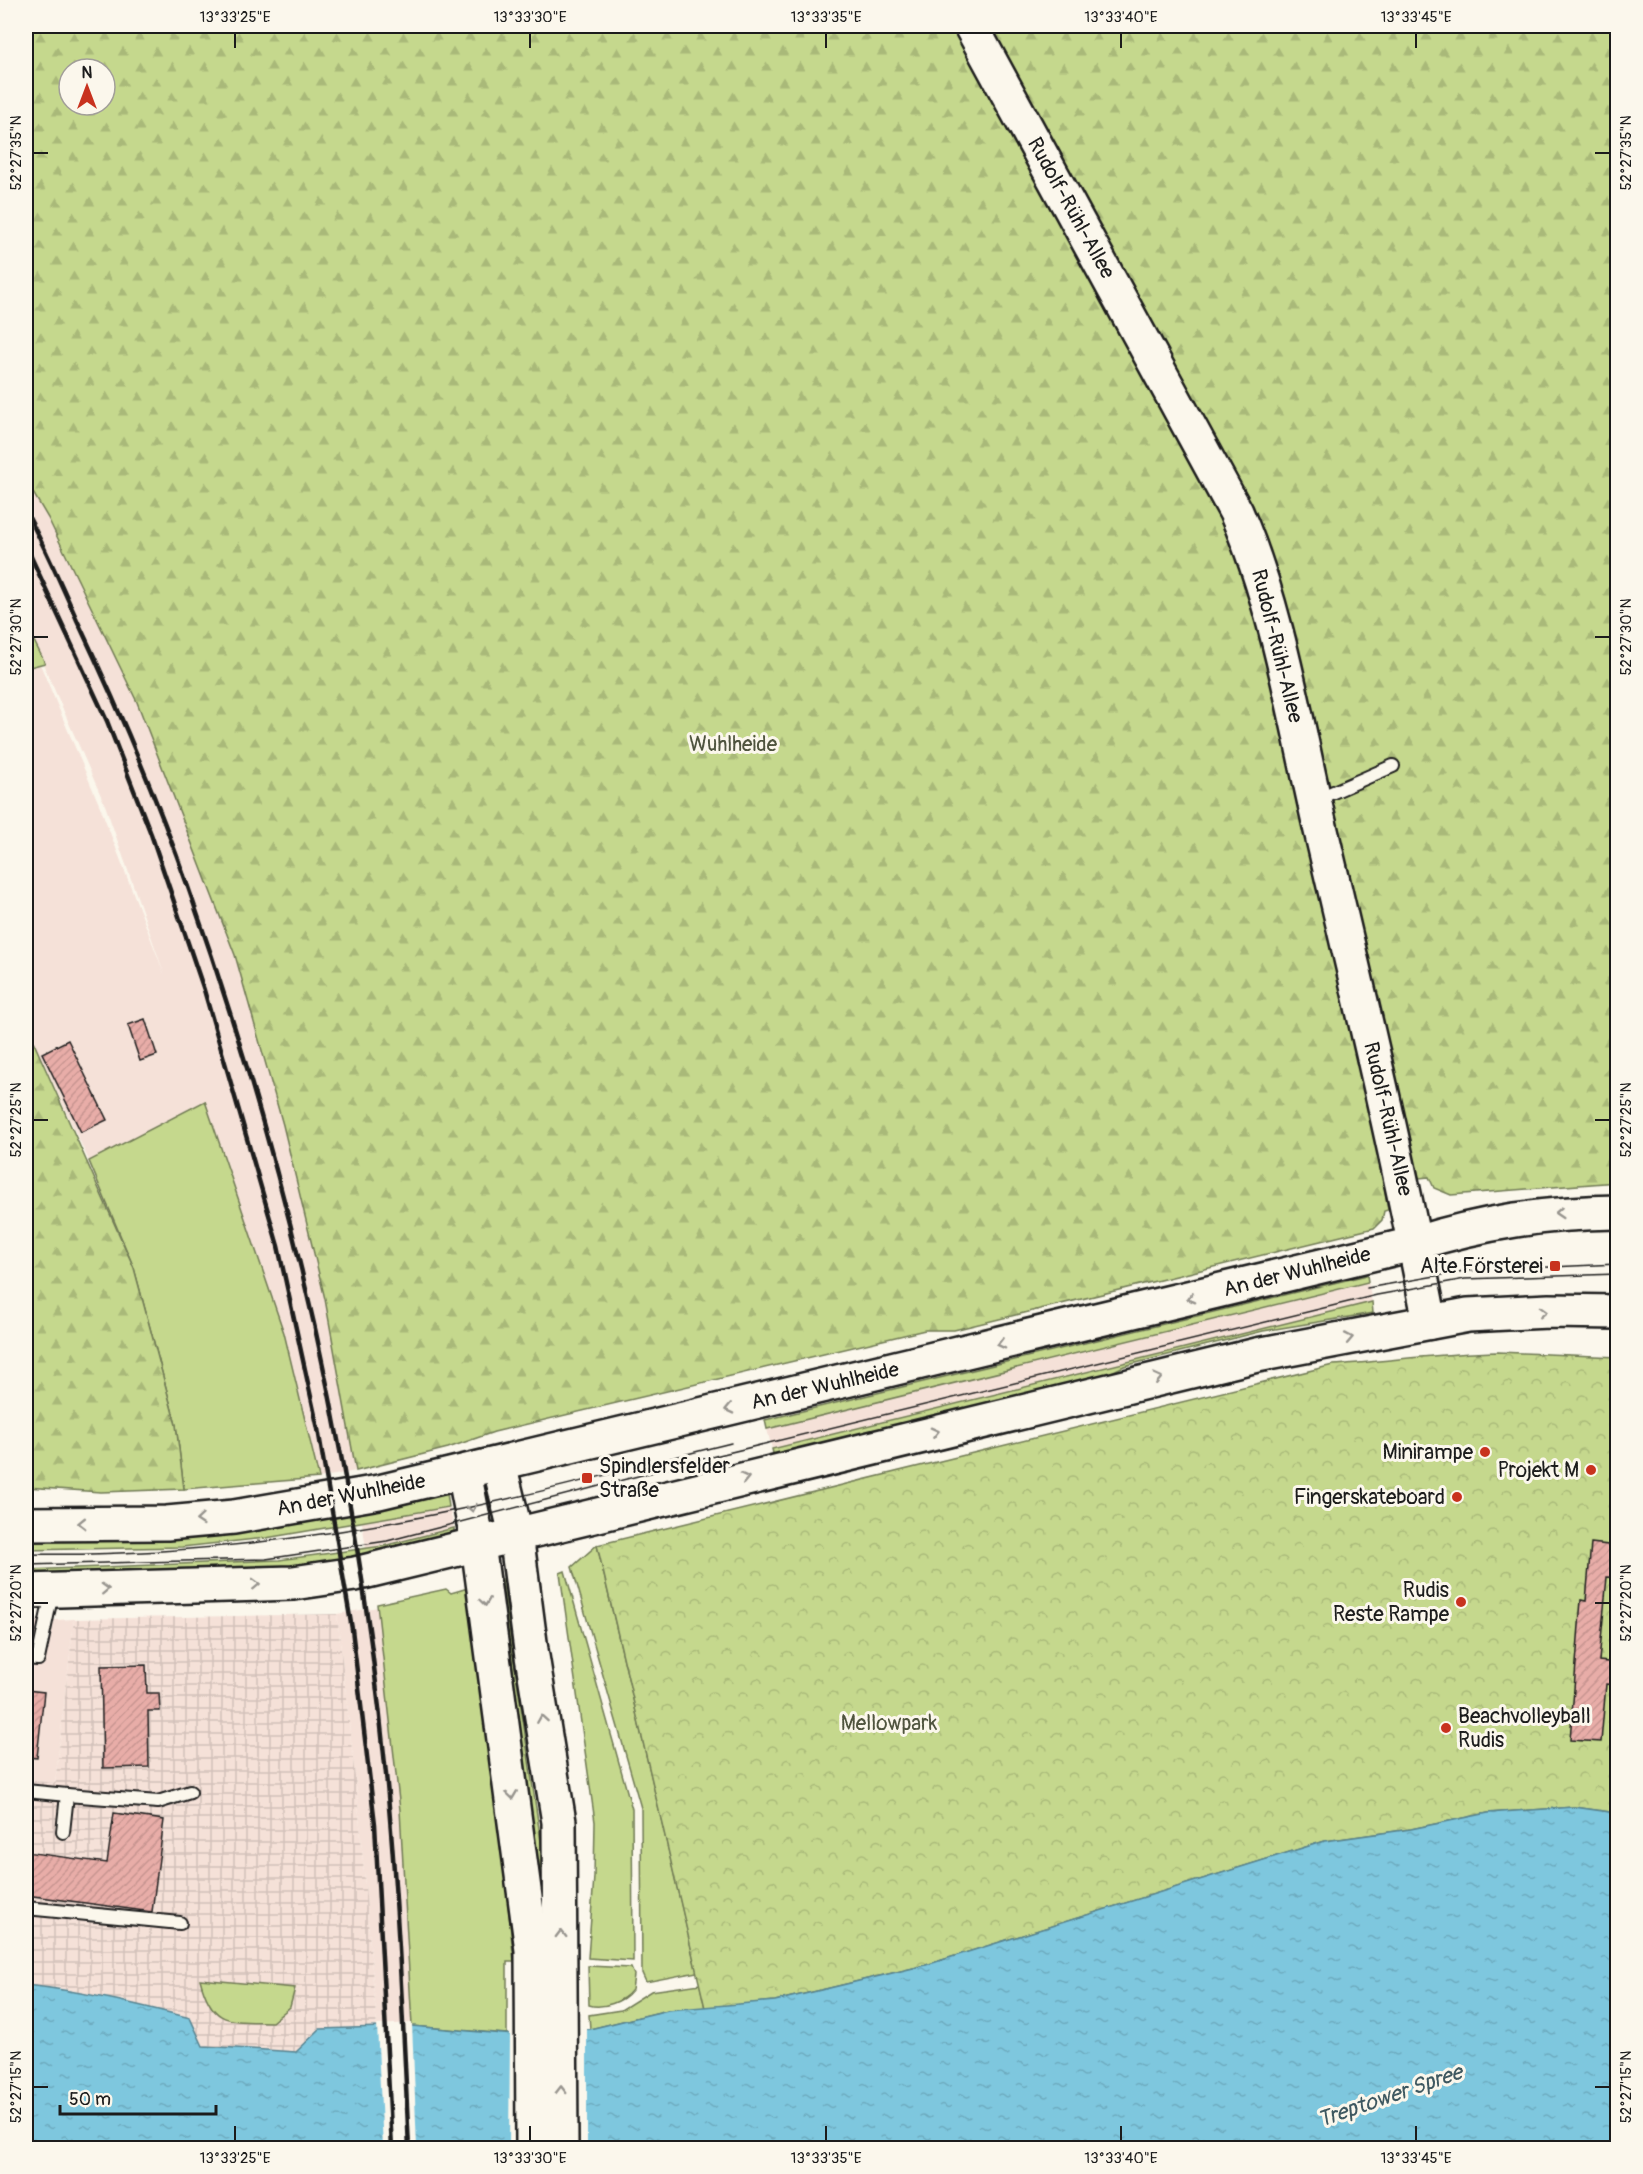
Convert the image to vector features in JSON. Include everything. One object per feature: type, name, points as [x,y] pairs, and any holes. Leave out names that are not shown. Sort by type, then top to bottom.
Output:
[{"type":"main road","name":"Rudolf-Rühl-Allee","points":[[971,26],[1241,522],[1258,568],[1406,1195],[1413,1244],[1430,1322]]},
{"type":"main road","name":"An der Wuhlheide","points":[[26,1524],[167,1522],[234,1517],[379,1492],[1413,1244],[1465,1228],[1558,1213],[1617,1212]]},
{"type":"main road","points":[[39,1591],[293,1583],[356,1574],[1246,1358],[1468,1315],[1549,1311],[1617,1312]]},
{"type":"main road","points":[[500,1464],[516,1534],[531,1650],[559,1822],[548,1992],[533,2148]]},
{"type":"main road","points":[[464,1472],[478,1544],[527,1899],[548,1992],[561,2148]]},
{"type":"lane","points":[[1314,801],[1393,766]]},
{"type":"lane","points":[[26,1658],[38,1659],[44,1622],[39,1591]]},
{"type":"lane","points":[[26,1791],[158,1802],[190,1792]]},
{"type":"lane","points":[[63,1832],[67,1796]]},
{"type":"lane","points":[[26,1908],[180,1923]]},
{"type":"shaded area","points":[[26,481],[48,518],[137,702],[235,955],[283,1125],[325,1299],[356,1471],[319,1478],[284,1333],[205,1101],[89,1161],[26,1025],[26,668],[40,664],[101,809],[165,976],[105,805],[26,625]]},
{"type":"shaded area","points":[[1368,1282],[1372,1302],[772,1449],[767,1429]]},
{"type":"shaded area","points":[[449,1507],[454,1528],[366,1549],[362,1522]]},
{"type":"shaded area","points":[[378,1607],[400,1810],[412,2026],[377,2028],[359,1813],[337,1614]]},
{"type":"shaded area","points":[[337,1614],[359,1813],[377,2028],[320,2029],[296,2052],[202,2046],[130,2002],[62,1989],[26,1985],[26,1780],[55,1783],[74,1619]]},
{"type":"shaded area","points":[[74,1619],[55,1783],[26,1780],[26,1622]]},
{"type":"green space","name":"Wuhlheide","points":[[26,26],[958,26],[1223,512],[1257,605],[1388,1210],[1384,1211],[1382,1220],[1374,1228],[954,1330],[925,1330],[494,1432],[448,1448],[356,1471],[325,1299],[283,1125],[235,955],[137,702],[48,518],[26,481]]},
{"type":"green space","points":[[983,26],[1617,26],[1617,1182],[1451,1195],[1434,1188],[1429,1177],[1419,1178],[1277,592]]},
{"type":"green space","points":[[26,625],[45,663],[26,668]]},
{"type":"green space","points":[[26,1025],[134,1268],[176,1425],[184,1489],[101,1492],[26,1487]]},
{"type":"green space","points":[[205,1101],[284,1333],[319,1478],[184,1489],[176,1425],[134,1268],[89,1161]]},
{"type":"green space","points":[[1367,1275],[1368,1282],[767,1429],[765,1420]]},
{"type":"green space","points":[[1372,1302],[1373,1313],[1263,1331],[1124,1366],[1091,1382],[774,1458],[772,1449]]},
{"type":"green space","name":"Mellowpark","points":[[1498,1352],[1618,1357],[1617,1813],[1574,1807],[1488,1813],[1411,1829],[1325,1841],[926,1965],[775,2001],[705,2008],[597,1545],[1333,1365],[1436,1355]]},
{"type":"green space","points":[[432,1491],[447,1493],[449,1507],[266,1538],[182,1547],[26,1550],[26,1538]]},
{"type":"green space","points":[[454,1528],[454,1535],[378,1554],[272,1569],[26,1578],[26,1570],[279,1560],[383,1546]]},
{"type":"green space","points":[[597,1545],[697,1972],[646,1982],[642,1973],[641,1808],[572,1567]]},
{"type":"green space","points":[[565,1571],[632,1809],[633,1961],[588,1958],[594,1877],[595,1822],[560,1573]]},
{"type":"green space","points":[[502,1579],[544,1862],[551,1987],[493,1581]]},
{"type":"green space","points":[[468,1588],[494,1770],[514,1962],[507,1962],[507,2034],[412,2026],[400,1810],[377,1604],[446,1589],[451,1593]]},
{"type":"green space","points":[[588,1966],[631,1968],[634,1975],[632,1990],[612,2004],[589,2005]]},
{"type":"green space","points":[[200,1979],[295,1988],[290,2007],[272,2022],[233,2020],[224,2018],[210,2005]]},
{"type":"green space","points":[[700,1984],[705,2008],[668,2010],[590,2029],[589,2015],[621,2010],[651,1991]]},
{"type":"water","name":"Treptower Spree","points":[[1574,1807],[1617,1813],[1617,2148],[26,2148],[26,1985],[109,1998],[190,2018],[203,2046],[296,2052],[320,2029],[412,2026],[550,2038],[570,2030],[590,2029],[668,2010],[775,2001],[926,1965],[1325,1841],[1411,1829],[1488,1813]]},
{"type":"pier","points":[[412,2023],[417,2148],[383,2148],[377,2025]]},
{"type":"pier","points":[[587,2026],[587,2148],[509,2148],[510,2031],[550,2035],[569,2027]]},
{"type":"building","points":[[145,1019],[157,1055],[140,1061],[128,1025]]},
{"type":"building","points":[[68,1040],[107,1120],[81,1132],[42,1053]]},
{"type":"building","points":[[1591,1543],[1617,1546],[1617,1578],[1607,1577],[1599,1661],[1617,1663],[1617,1685],[1606,1684],[1601,1742],[1570,1740],[1581,1600],[1586,1601]]},
{"type":"building","points":[[146,1665],[147,1693],[159,1693],[160,1711],[148,1711],[149,1767],[103,1768],[101,1666]]},
{"type":"building","points":[[26,1690],[44,1692],[37,1758],[26,1757]]},
{"type":"building","points":[[114,1813],[164,1820],[152,1912],[26,1895],[26,1852],[107,1863]]},
{"type":"tram line","points":[[1367,1288],[1464,1271],[1618,1264]]},
{"type":"tram line","points":[[26,1565],[266,1559],[387,1541],[719,1455],[1377,1295],[1465,1279],[1618,1274]]},
{"type":"tram line","points":[[26,1554],[194,1549],[361,1528],[504,1500],[731,1443]]},
{"type":"railway","points":[[26,512],[122,719],[150,785],[188,887],[257,1104],[314,1325],[357,1548],[373,1661],[394,1868],[409,2148]]},
{"type":"railway","points":[[26,546],[107,721],[151,834],[204,990],[278,1246],[318,1429],[352,1629],[375,1824],[392,2148]]},
{"type":"place","name":"Alte Försterei","points":[[1555,1266]]},
{"type":"place","name":"Minirampe","points":[[1485,1452]]},
{"type":"place","name":"Projekt M","points":[[1591,1470]]},
{"type":"place","name":"Spindlersfelder Straße","points":[[587,1478]]},
{"type":"place","name":"Fingerskateboard","points":[[1457,1497]]},
{"type":"place","name":"Rudis Reste Rampe","points":[[1461,1602]]},
{"type":"place","name":"Beachvolleyball Rudis","points":[[1446,1728]]}]
